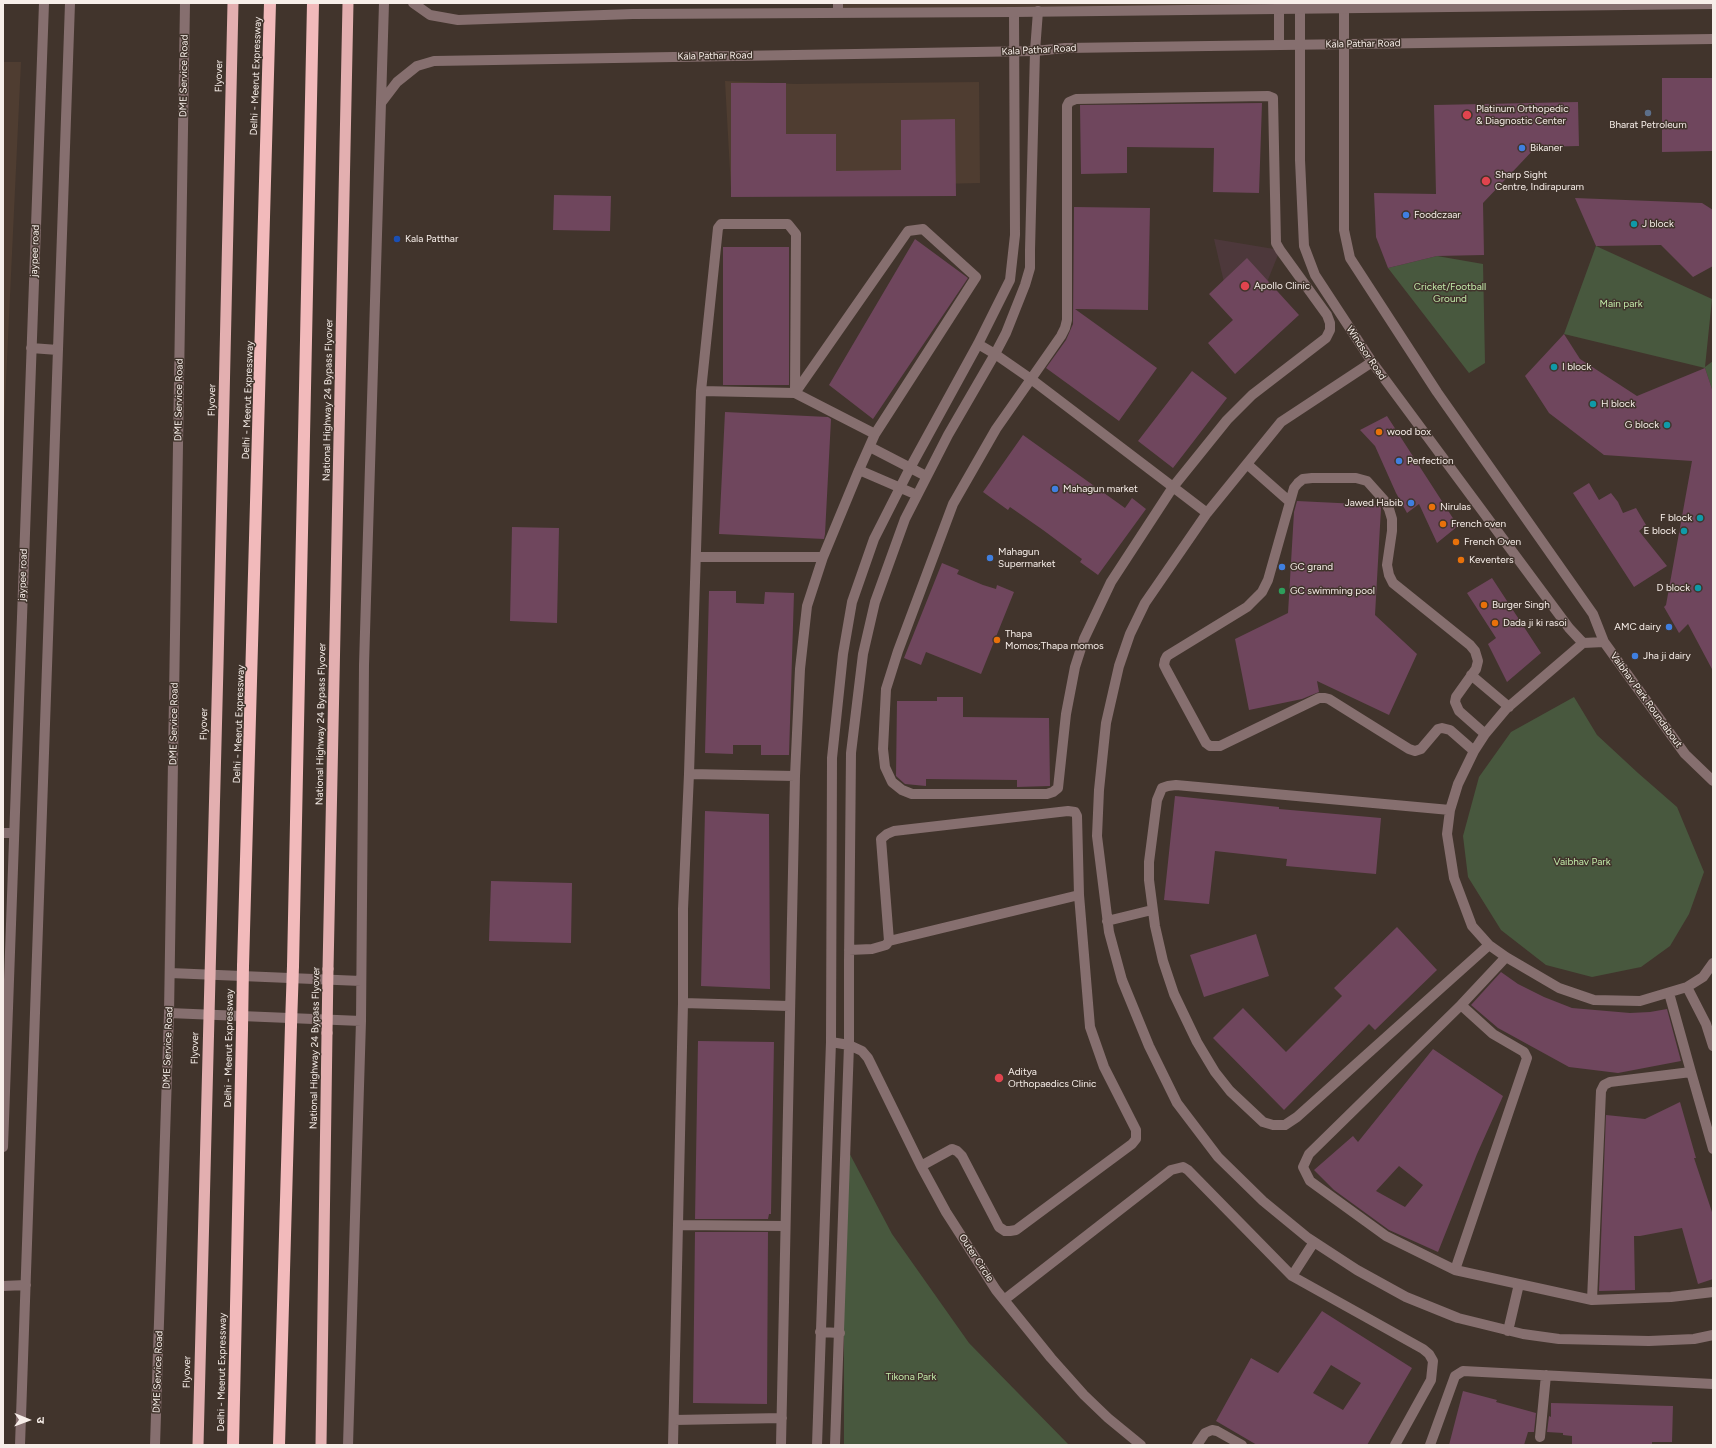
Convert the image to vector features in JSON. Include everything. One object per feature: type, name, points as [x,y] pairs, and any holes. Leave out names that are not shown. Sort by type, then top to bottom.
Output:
[{"type":"highway","name":"Flyover","points":[[198,1445],[232,3]]},
{"type":"highway","name":"Delhi - Meerut Expressway","points":[[233,1445],[243,966],[270,3]]},
{"type":"highway","points":[[279,1445],[293,966],[313,3]]},
{"type":"highway","name":"National Highway 24 Bypass Flyover","points":[[321,1445],[325,1127],[348,3]]},
{"type":"street","name":"jaypee road","points":[[3,1148],[8,869],[14,833],[44,3]]},
{"type":"street","points":[[20,1445],[70,3]]},
{"type":"street","name":"DME Service Road","points":[[156,1445],[170,973],[185,3]]},
{"type":"street","points":[[348,1445],[361,1021],[364,666],[384,3]]},
{"type":"street","points":[[413,3],[430,15],[458,20],[838,8],[1014,12],[1255,6],[1344,8],[1713,4]]},
{"type":"street","points":[[1279,6],[1279,45]]},
{"type":"street","name":"Windsor Road","points":[[1300,8],[1300,160],[1304,246],[1315,276],[1372,362],[1569,628],[1583,642]]},
{"type":"street","points":[[1344,8],[1344,230],[1350,258],[1437,392],[1593,614],[1604,642]]},
{"type":"street","points":[[835,1445],[849,1045],[851,754],[863,654],[875,602],[902,526],[926,476],[995,354],[1022,292],[1030,268],[1035,51],[1038,11]]},
{"type":"street","points":[[817,1445],[831,1042],[832,758],[843,654],[852,602],[874,539],[910,468],[978,344],[1010,280],[1015,236],[1014,12]]},
{"type":"street","name":"Kala Pathar Road","points":[[381,103],[397,82],[417,66],[434,61],[1035,51],[1065,48],[1713,39]]},
{"type":"street","points":[[1272,96],[1274,100],[1276,243],[1327,315],[1330,323],[1330,330],[1326,338],[1239,407],[1227,420],[1173,487],[1111,582],[1084,639],[1070,690],[1058,788],[1048,794],[912,794],[902,790],[892,782],[885,768],[883,749],[886,689],[898,651],[953,504],[996,429],[1031,379],[1061,336],[1067,320],[1068,102],[1076,99],[1272,96]]},
{"type":"street","points":[[674,1445],[683,1003],[683,909],[689,774],[701,391],[718,228],[721,224],[788,224],[796,234],[795,393]]},
{"type":"street","points":[[781,1445],[784,1226],[794,776],[800,669],[807,606],[823,557],[875,434],[976,277],[923,229],[908,231],[795,393]]},
{"type":"street","points":[[978,344],[1031,379],[1207,512]]},
{"type":"street","points":[[31,348],[58,350]]},
{"type":"street","points":[[1372,362],[1281,422],[1207,512],[1145,603],[1130,634],[1119,666],[1106,723],[1099,790],[1098,836],[1107,921],[1122,980],[1149,1046],[1177,1103],[1218,1157],[1263,1201],[1314,1242],[1358,1270],[1406,1297],[1458,1318],[1508,1331],[1559,1339],[1649,1341],[1694,1339],[1713,1335]]},
{"type":"street","points":[[701,391],[795,393],[875,434]]},
{"type":"street","points":[[870,448],[926,476]]},
{"type":"street","points":[[1247,464],[1290,502]]},
{"type":"street","points":[[859,470],[917,495]]},
{"type":"street","points":[[1474,752],[1450,730],[1442,728],[1438,729],[1421,749],[1415,751],[1409,749],[1329,699],[1324,698],[1319,698],[1220,746],[1210,746],[1206,743],[1167,671],[1164,665],[1165,660],[1167,656],[1247,607],[1259,596],[1268,580],[1294,488],[1298,482],[1312,478],[1356,478],[1367,481],[1370,484],[1384,500],[1392,519],[1392,531],[1387,565],[1389,575],[1393,583],[1470,645],[1475,652],[1478,661],[1476,669],[1456,697],[1455,702],[1459,712],[1485,734]]},
{"type":"street","points":[[696,557],[823,557]]},
{"type":"street","points":[[1583,642],[1509,706],[1485,734],[1458,784],[1450,810],[1447,834],[1454,878],[1472,926],[1489,945],[1506,957],[1559,988],[1594,1000],[1640,1001],[1687,987],[1703,976],[1713,963]]},
{"type":"street","name":"Vaibhav Park Roundabout","points":[[1583,642],[1604,642],[1685,754],[1713,781]]},
{"type":"street","points":[[1471,675],[1509,706]]},
{"type":"street","points":[[689,774],[794,776]]},
{"type":"street","points":[[1450,810],[1168,786],[1162,788],[1157,800],[1149,862],[1149,880],[1152,910],[1163,961],[1172,988],[1197,1042],[1230,1091],[1262,1122],[1273,1125],[1285,1124],[1297,1117],[1489,945]]},
{"type":"street","points":[[889,941],[881,839],[894,831],[1075,812],[1077,816],[1079,895],[1090,1027],[1104,1067],[1136,1130],[1136,1139],[1132,1144],[1022,1226],[1016,1230],[1010,1231],[1005,1231],[999,1227],[962,1156],[957,1151],[952,1149],[921,1166]]},
{"type":"street","points":[[3,833],[14,833]]},
{"type":"street","points":[[849,950],[872,949],[886,945],[889,941],[1079,895]]},
{"type":"street","points":[[1107,921],[1152,910]]},
{"type":"street","points":[[1506,957],[1461,1005],[1309,1154],[1303,1167],[1310,1181],[1386,1236],[1455,1270],[1592,1300],[1671,1297],[1713,1292]]},
{"type":"street","points":[[170,973],[361,981]]},
{"type":"street","points":[[1687,987],[1706,1024],[1713,1046]]},
{"type":"street","points":[[1669,992],[1713,1149]]},
{"type":"street","points":[[683,1003],[789,1006]]},
{"type":"street","points":[[1455,1270],[1527,1058],[1524,1052],[1493,1034],[1461,1005]]},
{"type":"street","points":[[169,1013],[361,1021]]},
{"type":"street","points":[[831,1042],[849,1045]]},
{"type":"street","name":"Outer Circle","points":[[849,1045],[862,1051],[868,1058],[921,1166],[946,1212],[1004,1300],[1084,1395],[1108,1418],[1141,1445]]},
{"type":"street","points":[[1592,1300],[1601,1091],[1604,1085],[1610,1082],[1691,1072]]},
{"type":"street","points":[[1004,1300],[1171,1170],[1178,1167],[1183,1167],[1188,1170],[1292,1276],[1423,1348],[1434,1361],[1431,1380],[1395,1445]]},
{"type":"street","points":[[678,1226],[784,1226]]},
{"type":"street","points":[[1292,1276],[1314,1242]]},
{"type":"street","points":[[1508,1331],[1519,1284]]},
{"type":"street","points":[[3,1286],[26,1285]]},
{"type":"street","points":[[820,1332],[840,1333]]},
{"type":"street","points":[[1430,1445],[1455,1376],[1460,1372],[1469,1371],[1713,1384]]},
{"type":"street","points":[[1540,1437],[1546,1375]]},
{"type":"street","points":[[674,1420],[782,1418]]},
{"type":"street","points":[[1197,1445],[1205,1433],[1212,1430],[1217,1431],[1242,1445]]},
{"type":"shaded area","points":[[838,3],[1261,3],[1261,8],[838,12]]},
{"type":"shaded area","points":[[3,62],[21,62],[3,445]]},
{"type":"shaded area","points":[[725,81],[795,84],[979,82],[980,183],[731,189]]},
{"type":"shaded area","name":"Apollo Clinic","points":[[1214,239],[1280,250],[1261,297],[1235,330]]},
{"type":"green space","name":"Main park","points":[[1596,246],[1712,299],[1705,367],[1713,361],[1713,392],[1705,368],[1564,334]]},
{"type":"green space","name":"Cricket/Football Ground","points":[[1437,256],[1483,264],[1485,363],[1469,373],[1388,268]]},
{"type":"green space","name":"Vaibhav Park","points":[[1574,697],[1597,735],[1677,807],[1704,872],[1689,914],[1670,946],[1641,967],[1592,977],[1546,965],[1501,930],[1468,877],[1463,836],[1479,777],[1511,732]]},
{"type":"green space","name":"Tikona Park","points":[[844,1143],[892,1234],[969,1343],[1069,1445],[844,1445]]},
{"type":"building","points":[[1662,78],[1713,78],[1713,151],[1662,152]]},
{"type":"building","points":[[731,83],[786,83],[786,134],[836,134],[836,171],[901,170],[901,120],[955,119],[956,196],[731,197]]},
{"type":"building","points":[[1578,102],[1579,146],[1536,147],[1483,203],[1484,255],[1437,256],[1388,268],[1376,237],[1374,193],[1436,194],[1434,105]]},
{"type":"building","points":[[1262,103],[1259,193],[1213,192],[1214,148],[1127,147],[1127,173],[1081,174],[1080,105]]},
{"type":"building","points":[[554,195],[611,196],[610,231],[553,230]]},
{"type":"building","name":"J block","points":[[1575,198],[1702,203],[1713,210],[1713,266],[1693,277],[1661,245],[1596,246]]},
{"type":"building","points":[[1074,207],[1150,208],[1148,310],[1075,309],[1157,368],[1119,421],[1046,368],[1066,340],[1073,324]]},
{"type":"building","points":[[915,239],[968,278],[873,419],[829,385]]},
{"type":"building","points":[[723,247],[789,247],[789,385],[723,385]]},
{"type":"building","points":[[1247,258],[1299,315],[1235,374],[1208,343],[1233,320],[1209,294]]},
{"type":"building","points":[[1564,334],[1580,359],[1637,396],[1705,368],[1713,392],[1713,671],[1688,624],[1679,633],[1664,607],[1666,605],[1692,461],[1604,455],[1549,413],[1525,376]]},
{"type":"building","points":[[1192,371],[1227,398],[1173,468],[1138,441]]},
{"type":"building","points":[[725,412],[828,417],[831,419],[824,539],[719,534]]},
{"type":"building","points":[[1387,416],[1458,526],[1437,543],[1419,504],[1407,513],[1396,493],[1375,446],[1360,430]]},
{"type":"building","points":[[1023,435],[1125,508],[1132,498],[1146,509],[1098,575],[1080,562],[1082,559],[1043,530],[1010,507],[1008,510],[983,492]]},
{"type":"building","points":[[1589,483],[1599,500],[1611,493],[1618,502],[1623,513],[1636,508],[1646,525],[1639,531],[1667,566],[1634,587],[1573,493]]},
{"type":"building","points":[[1297,501],[1379,505],[1381,508],[1375,615],[1417,654],[1389,715],[1317,681],[1319,692],[1302,699],[1249,710],[1235,639],[1288,613],[1294,512]]},
{"type":"building","points":[[512,527],[559,528],[557,623],[510,621]]},
{"type":"building","points":[[942,563],[959,570],[957,574],[983,585],[996,589],[997,585],[1014,592],[981,674],[926,652],[921,665],[904,658]]},
{"type":"building","points":[[1492,578],[1541,653],[1507,682],[1488,644],[1496,638],[1467,593]]},
{"type":"building","points":[[709,591],[736,591],[736,603],[764,604],[765,592],[794,593],[789,755],[761,755],[761,745],[733,745],[733,754],[705,753]]},
{"type":"building","points":[[937,697],[963,697],[963,717],[1049,718],[1050,786],[1017,787],[1017,780],[926,779],[926,786],[905,784],[896,776],[897,701],[937,701]]},
{"type":"building","points":[[1175,796],[1279,807],[1279,809],[1381,818],[1376,874],[1286,866],[1287,859],[1215,851],[1209,904],[1164,900]]},
{"type":"building","points":[[705,811],[769,814],[770,989],[701,986]]},
{"type":"building","points":[[491,881],[572,883],[571,943],[489,941]]},
{"type":"building","points":[[1397,927],[1437,970],[1375,1030],[1369,1024],[1284,1110],[1213,1038],[1243,1008],[1286,1052],[1342,996],[1334,988]]},
{"type":"building","points":[[1256,934],[1269,976],[1204,997],[1190,955]]},
{"type":"building","points":[[1501,972],[1518,984],[1544,997],[1572,1008],[1630,1013],[1667,1009],[1681,1061],[1618,1073],[1569,1067],[1498,1028],[1471,1005]]},
{"type":"building","points":[[698,1041],[774,1042],[771,1214],[769,1214],[768,1219],[695,1219]]},
{"type":"building","points":[[1433,1049],[1503,1096],[1477,1154],[1438,1252],[1389,1230],[1334,1190],[1314,1170],[1353,1136],[1358,1142]],"holes":[[[1399,1166],[1423,1185],[1405,1207],[1376,1191]]]},
{"type":"building","points":[[1680,1102],[1696,1158],[1694,1158],[1713,1215],[1713,1279],[1698,1284],[1682,1228],[1634,1236],[1635,1290],[1599,1291],[1606,1115],[1645,1119]]},
{"type":"building","points":[[695,1232],[768,1232],[767,1404],[693,1403]]},
{"type":"building","points":[[1322,1311],[1412,1368],[1367,1445],[1257,1445],[1216,1421],[1251,1358],[1278,1373]],"holes":[[[1331,1365],[1361,1383],[1343,1410],[1313,1393]]]},
{"type":"building","points":[[1463,1391],[1536,1413],[1534,1432],[1528,1432],[1524,1445],[1449,1445]]},
{"type":"building","points":[[1551,1403],[1673,1406],[1672,1442],[1652,1442],[1652,1445],[1572,1445],[1572,1436],[1563,1435],[1563,1433],[1547,1432],[1549,1416],[1551,1417]]},
{"type":"place","name":"Bharat Petroleum","points":[[1648,113]]},
{"type":"place","name":"Platinum Orthopedic & Diagnostic Center","points":[[1467,115]]},
{"type":"place","name":"Bikaner","points":[[1522,148]]},
{"type":"place","name":"Sharp Sight Centre, Indirapuram","points":[[1486,181]]},
{"type":"place","name":"Foodczaar","points":[[1406,215]]},
{"type":"place","name":"J block","points":[[1634,224]]},
{"type":"place","name":"Kala Patthar","points":[[397,239]]},
{"type":"place","name":"Apollo Clinic","points":[[1245,286]]},
{"type":"place","name":"I block","points":[[1554,367]]},
{"type":"place","name":"H block","points":[[1593,404]]},
{"type":"place","name":"G block","points":[[1667,425]]},
{"type":"place","name":"wood box","points":[[1379,432]]},
{"type":"place","name":"Perfection","points":[[1399,461]]},
{"type":"place","name":"Mahagun market","points":[[1055,489]]},
{"type":"place","name":"Jawed Habib","points":[[1411,503]]},
{"type":"place","name":"Nirulas","points":[[1432,507]]},
{"type":"place","name":"F block","points":[[1700,518]]},
{"type":"place","name":"French oven","points":[[1443,524]]},
{"type":"place","name":"E block","points":[[1684,531]]},
{"type":"place","name":"French Oven","points":[[1456,542]]},
{"type":"place","name":"Mahagun Supermarket","points":[[990,558]]},
{"type":"place","name":"Keventers","points":[[1461,560]]},
{"type":"place","name":"GC grand","points":[[1282,567]]},
{"type":"place","name":"D block","points":[[1698,588]]},
{"type":"place","name":"GC swimming pool","points":[[1282,591]]},
{"type":"place","name":"Burger Singh","points":[[1484,605]]},
{"type":"place","name":"Dada ji ki rasoi","points":[[1495,623]]},
{"type":"place","name":"AMC dairy","points":[[1669,627]]},
{"type":"place","name":"Thapa Momos;Thapa momos","points":[[997,640]]},
{"type":"place","name":"Jha ji dairy","points":[[1635,656]]},
{"type":"place","name":"Aditya Orthopaedics Clinic","points":[[999,1078]]}]
